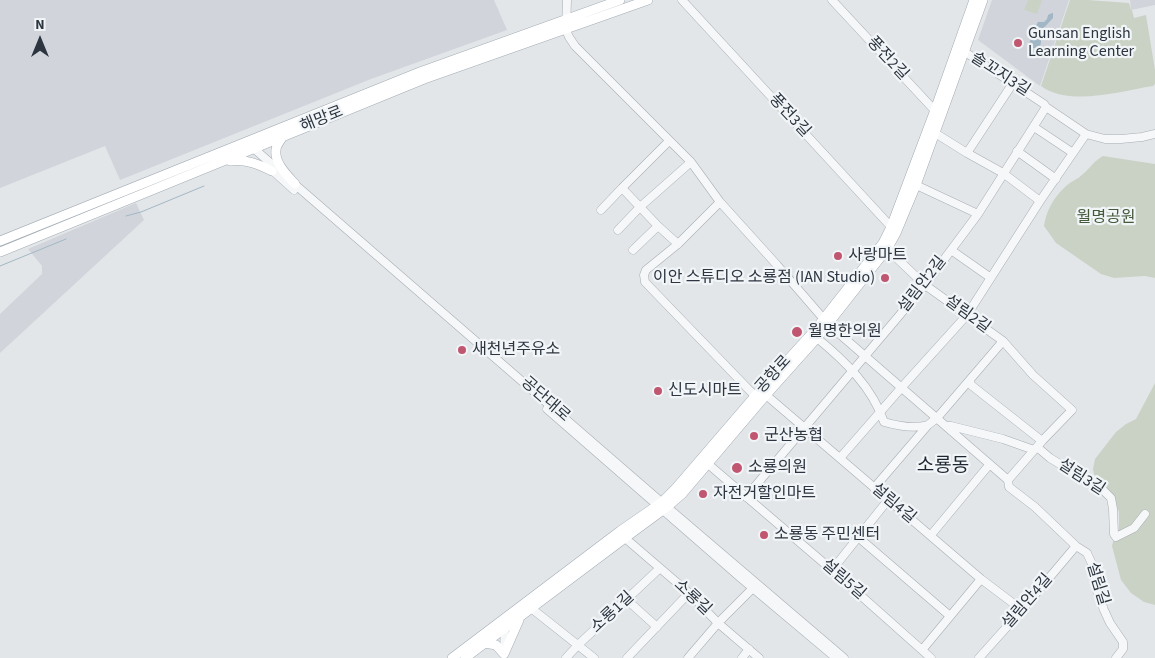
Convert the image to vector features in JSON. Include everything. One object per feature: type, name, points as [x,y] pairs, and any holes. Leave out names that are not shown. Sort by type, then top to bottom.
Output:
[{"type":"main road","name":"해망로","points":[[0,241],[248,146],[420,72],[620,0]]},
{"type":"main road","name":"해망로","points":[[0,252],[220,163],[248,146],[283,136],[424,79],[648,0]]},
{"type":"main road","name":"공항로","points":[[452,658],[620,531],[682,494],[817,338],[826,321],[894,230],[916,185],[935,133],[938,114],[974,0]]},
{"type":"main road","name":"공항로","points":[[465,658],[625,538],[662,506],[755,396],[826,321],[887,249],[938,114],[965,52],[983,0]]},
{"type":"main road","points":[[283,136],[276,151],[277,157],[279,164],[296,184]]},
{"type":"main road","points":[[220,163],[232,160],[249,161],[272,170]]},
{"type":"main road","points":[[504,656],[521,616]]},
{"type":"main road","points":[[485,643],[496,645],[504,656]]},
{"type":"street","points":[[566,30],[567,0]]},
{"type":"street","name":"풍전3길","points":[[682,0],[894,230]]},
{"type":"street","name":"풍전2길","points":[[832,0],[938,114]]},
{"type":"street","name":"설림길","points":[[566,30],[575,46],[691,162],[720,202],[826,321],[1008,480],[1009,487],[1086,553],[1092,564],[1097,590],[1104,610],[1123,642],[1123,649],[1116,658]]},
{"type":"street","name":"솔꼬지3길","points":[[965,52],[1036,98],[1086,134]]},
{"type":"street","points":[[967,153],[1013,83]]},
{"type":"street","name":"설림안2길","points":[[746,497],[925,285],[978,214],[1046,107]]},
{"type":"street","points":[[1034,127],[1073,153]]},
{"type":"street","points":[[935,133],[1003,173],[1040,201]]},
{"type":"street","points":[[840,458],[967,314],[1086,134],[1121,139],[1155,134]]},
{"type":"street","points":[[601,210],[669,141]]},
{"type":"street","name":"공단대로","points":[[248,146],[272,170],[836,658]]},
{"type":"street","name":"공단대로","points":[[248,146],[296,184],[662,506]]},
{"type":"street","points":[[1018,151],[1056,179]]},
{"type":"street","points":[[618,230],[640,207],[691,162]]},
{"type":"street","points":[[916,185],[978,214]]},
{"type":"street","points":[[622,188],[678,244]]},
{"type":"street","points":[[720,202],[678,244],[646,270],[644,275],[645,282],[755,396]]},
{"type":"street","points":[[633,250],[658,226]]},
{"type":"street","name":"설림2길","points":[[887,249],[925,285],[1003,341],[1033,376],[1072,410],[1038,446]]},
{"type":"street","points":[[951,250],[991,278]]},
{"type":"street","points":[[817,338],[852,370],[869,390],[881,411],[884,422],[906,426],[923,426],[928,424],[937,418],[970,380]]},
{"type":"street","name":"설림2길","points":[[970,380],[1003,341]]},
{"type":"street","points":[[970,380],[971,386],[1038,446],[1008,480]]},
{"type":"street","name":"설림4길","points":[[766,395],[981,579],[1022,610]]},
{"type":"street","points":[[874,488],[928,424]]},
{"type":"street","name":"설림3길","points":[[946,426],[1038,446],[1050,458],[1104,491],[1111,498],[1114,534],[1116,537],[1134,528],[1145,514]]},
{"type":"street","name":"설림5길","points":[[708,464],[932,658]]},
{"type":"street","points":[[930,535],[989,464]]},
{"type":"street","points":[[832,570],[888,500]]},
{"type":"street","points":[[858,537],[950,616]]},
{"type":"street","name":"소룡길","points":[[625,538],[689,593],[718,623],[759,658]]},
{"type":"street","name":"설림안4길","points":[[978,658],[1022,610],[1076,546]]},
{"type":"street","name":"소룡1길","points":[[566,658],[660,568]]},
{"type":"street","points":[[922,650],[981,579]]},
{"type":"street","points":[[688,658],[718,623],[755,586]]},
{"type":"street","name":"공단대로","points":[[755,586],[844,658]]},
{"type":"street","points":[[627,658],[689,593]]},
{"type":"street","points":[[627,600],[657,627]]},
{"type":"street","points":[[531,608],[594,658]]},
{"type":"street","points":[[504,656],[505,618]]},
{"type":"street","points":[[742,658],[749,649]]},
{"type":"shaded area","points":[[0,0],[494,0],[507,30],[371,79],[120,180],[105,146],[0,188]]},
{"type":"shaded area","name":"Gunsan English Learning Center","points":[[992,0],[1069,0],[1040,86],[978,40]]},
{"type":"shaded area","points":[[1130,0],[1155,0],[1155,5],[1131,10]]},
{"type":"shaded area","points":[[136,203],[144,220],[0,353],[0,314],[42,274],[42,266],[28,249]]},
{"type":"green space","points":[[1028,0],[1042,0],[1037,14],[1024,10]]},
{"type":"green space","points":[[1070,0],[1129,3],[1134,18],[1146,15],[1155,70],[1155,84],[1153,86],[1111,94],[1080,97],[1066,96],[1041,86]]},
{"type":"green space","name":"월명공원","points":[[1103,156],[1155,164],[1155,278],[1145,276],[1114,278],[1101,274],[1056,243],[1044,226],[1046,216],[1060,192]]},
{"type":"green space","points":[[1155,383],[1155,605],[1144,602],[1131,593],[1121,580],[1112,546],[1114,538],[1119,531],[1119,512],[1112,494],[1098,480],[1093,469],[1095,459],[1116,432],[1136,419]]},
{"type":"water","points":[[1053,13],[1053,18],[1040,32],[1040,47],[1032,48],[1029,44],[1038,22],[1044,22],[1048,15]]},
{"type":"waterway","points":[[126,216],[141,212],[204,186]]},
{"type":"waterway","points":[[0,266],[66,239]]},
{"type":"place","name":"Gunsan English Learning Center","points":[[1018,43]]},
{"type":"place","name":"사랑마트","points":[[838,256]]},
{"type":"place","name":"이안 스튜디오 소룡점 (IAN Studio)","points":[[885,278]]},
{"type":"place","name":"월명한의원","points":[[797,332]]},
{"type":"place","name":"새천년주유소","points":[[462,350]]},
{"type":"place","name":"신도시마트","points":[[658,391]]},
{"type":"place","name":"군산농협","points":[[754,436]]},
{"type":"place","name":"소룡의원","points":[[737,468]]},
{"type":"place","name":"자전거할인마트","points":[[703,494]]},
{"type":"place","name":"소룡동 주민센터","points":[[764,535]]},
{"type":"district","name":"소룡동","points":[[943,467]]}]
